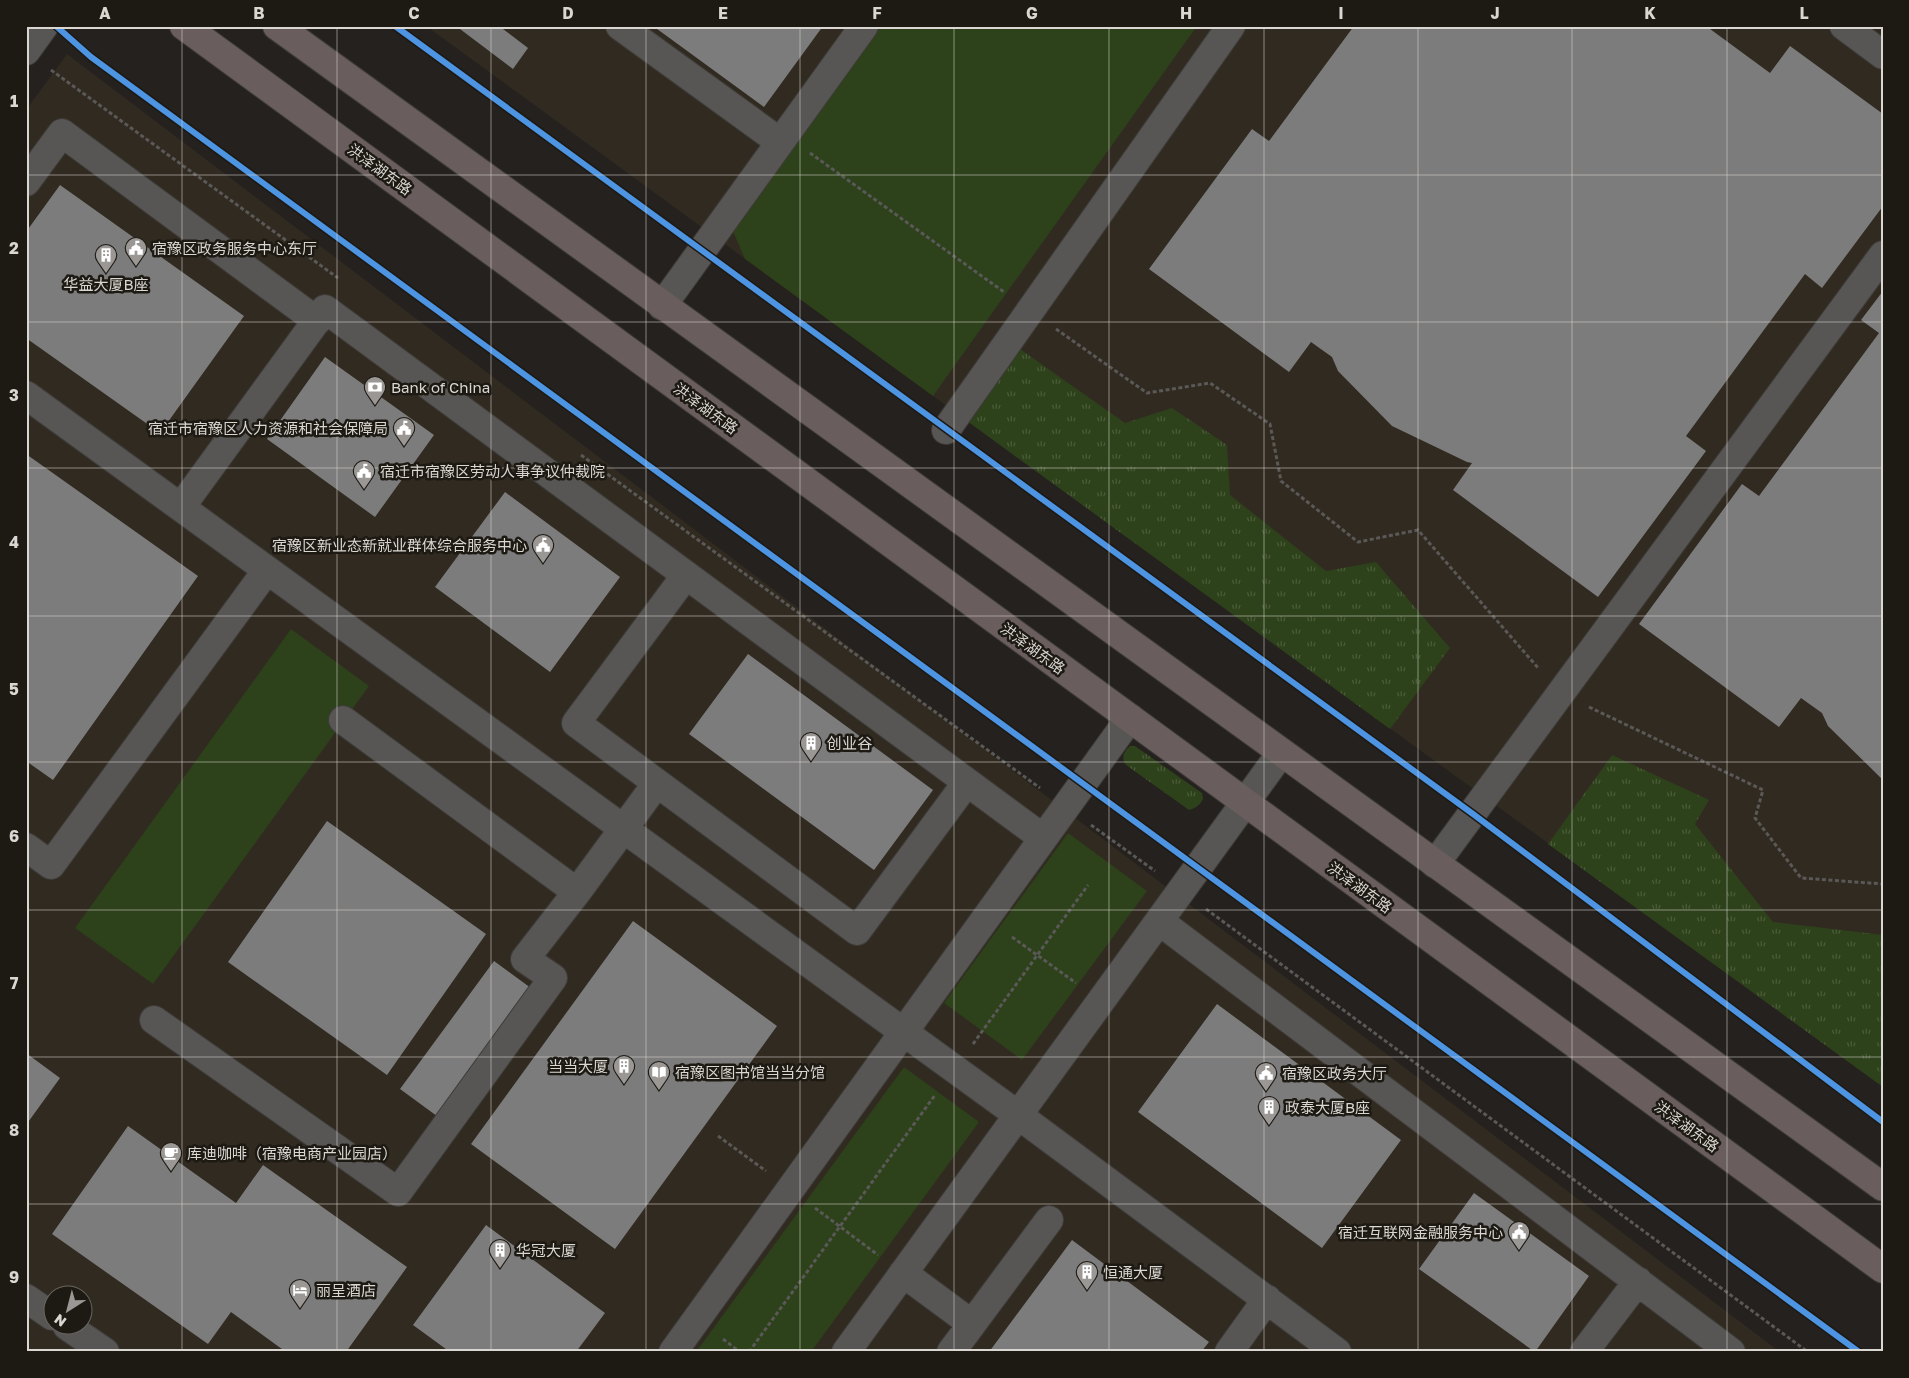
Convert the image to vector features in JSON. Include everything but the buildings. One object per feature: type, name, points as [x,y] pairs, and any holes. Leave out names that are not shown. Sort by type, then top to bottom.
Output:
[{"type":"main road","name":"洪泽湖东路","points":[[184,26],[1883,1269]]},
{"type":"main road","points":[[277,26],[1883,1187]]},
{"type":"street","points":[[26,51],[44,26]]},
{"type":"street","points":[[620,26],[783,139]]},
{"type":"street","points":[[662,306],[864,26]]},
{"type":"street","points":[[946,430],[1231,26]]},
{"type":"street","points":[[1844,26],[1883,55]]},
{"type":"street","points":[[26,182],[62,133],[317,321]]},
{"type":"street","points":[[1435,864],[1883,255]]},
{"type":"street","points":[[181,507],[326,309],[1043,838]]},
{"type":"street","points":[[26,395],[1018,1115],[1337,1352]]},
{"type":"street","points":[[26,847],[51,865],[267,570]]},
{"type":"street","points":[[686,575],[576,723],[857,931],[967,782]]},
{"type":"street","points":[[673,1352],[1130,718]]},
{"type":"street","points":[[343,720],[577,892]]},
{"type":"street","points":[[846,1352],[1281,753]]},
{"type":"street","points":[[154,1020],[398,1192],[553,978],[525,958],[577,892],[657,783]]},
{"type":"street","points":[[1159,921],[1731,1352]]},
{"type":"street","points":[[952,1352],[1049,1220]]},
{"type":"street","points":[[902,1274],[972,1324]]},
{"type":"street","points":[[1584,1352],[1638,1281]]},
{"type":"street","points":[[26,1298],[42,1309]]},
{"type":"street","points":[[1229,1352],[1267,1299]]},
{"type":"street","points":[[82,1336],[105,1352]]},
{"type":"path","points":[[50,70],[341,280]]},
{"type":"path","points":[[783,139],[1147,393],[1210,383],[1270,424],[1281,481],[1358,542],[1418,530],[1561,694],[1763,790],[1755,818],[1801,878],[1883,884]]},
{"type":"path","points":[[574,450],[1181,890],[1808,1352]]},
{"type":"path","points":[[749,1352],[1088,885]]},
{"type":"path","points":[[986,917],[1100,1002]]},
{"type":"shaded area","points":[[426,26],[1883,26],[1883,1087],[933,396]]},
{"type":"shaded area","points":[[67,54],[1780,1352],[26,1352],[26,110]]},
{"type":"green space","points":[[868,26],[1197,26],[933,396],[745,259],[728,220]]},
{"type":"green space","points":[[1020,349],[1125,423],[1172,408],[1227,445],[1230,495],[1326,571],[1376,562],[1450,648],[1390,729],[967,421]]},
{"type":"green space","points":[[291,629],[369,686],[153,984],[75,928]]},
{"type":"green space","points":[[1130,746],[1135,746],[1202,793],[1203,799],[1201,803],[1189,810],[1126,765],[1124,755]]},
{"type":"green space","points":[[1612,755],[1709,800],[1695,824],[1773,922],[1883,935],[1883,1087],[1548,844]]},
{"type":"green space","points":[[1068,833],[1147,891],[1022,1060],[944,1003]]},
{"type":"green space","points":[[904,1067],[979,1122],[811,1352],[696,1352]]},
{"type":"cycle path","points":[[56,26],[91,57],[1859,1352]]},
{"type":"cycle path","points":[[395,26],[1473,814],[1883,1122]]},
{"type":"place","name":"宿豫区政务服务中心东厅","points":[[136,267]]},
{"type":"place","name":"华益大厦B座","points":[[106,274]]},
{"type":"place","name":"Bank of China","points":[[375,406]]},
{"type":"place","name":"宿迁市宿豫区人力资源和社会保障局","points":[[404,447]]},
{"type":"place","name":"宿迁市宿豫区劳动人事争议仲裁院","points":[[364,490]]},
{"type":"place","name":"宿豫区新业态新就业群体综合服务中心","points":[[543,564]]},
{"type":"place","name":"创业谷","points":[[811,762]]},
{"type":"place","name":"当当大厦","points":[[624,1085]]},
{"type":"place","name":"宿豫区图书馆当当分馆","points":[[659,1091]]},
{"type":"place","name":"宿豫区政务大厅","points":[[1266,1092]]},
{"type":"place","name":"政泰大厦B座","points":[[1269,1126]]},
{"type":"place","name":"库迪咖啡（宿豫电商产业园店）","points":[[171,1172]]},
{"type":"place","name":"宿迁互联网金融服务中心","points":[[1519,1251]]},
{"type":"place","name":"华冠大厦","points":[[500,1269]]},
{"type":"place","name":"恒通大厦","points":[[1087,1291]]},
{"type":"place","name":"丽呈酒店","points":[[300,1309]]}]
